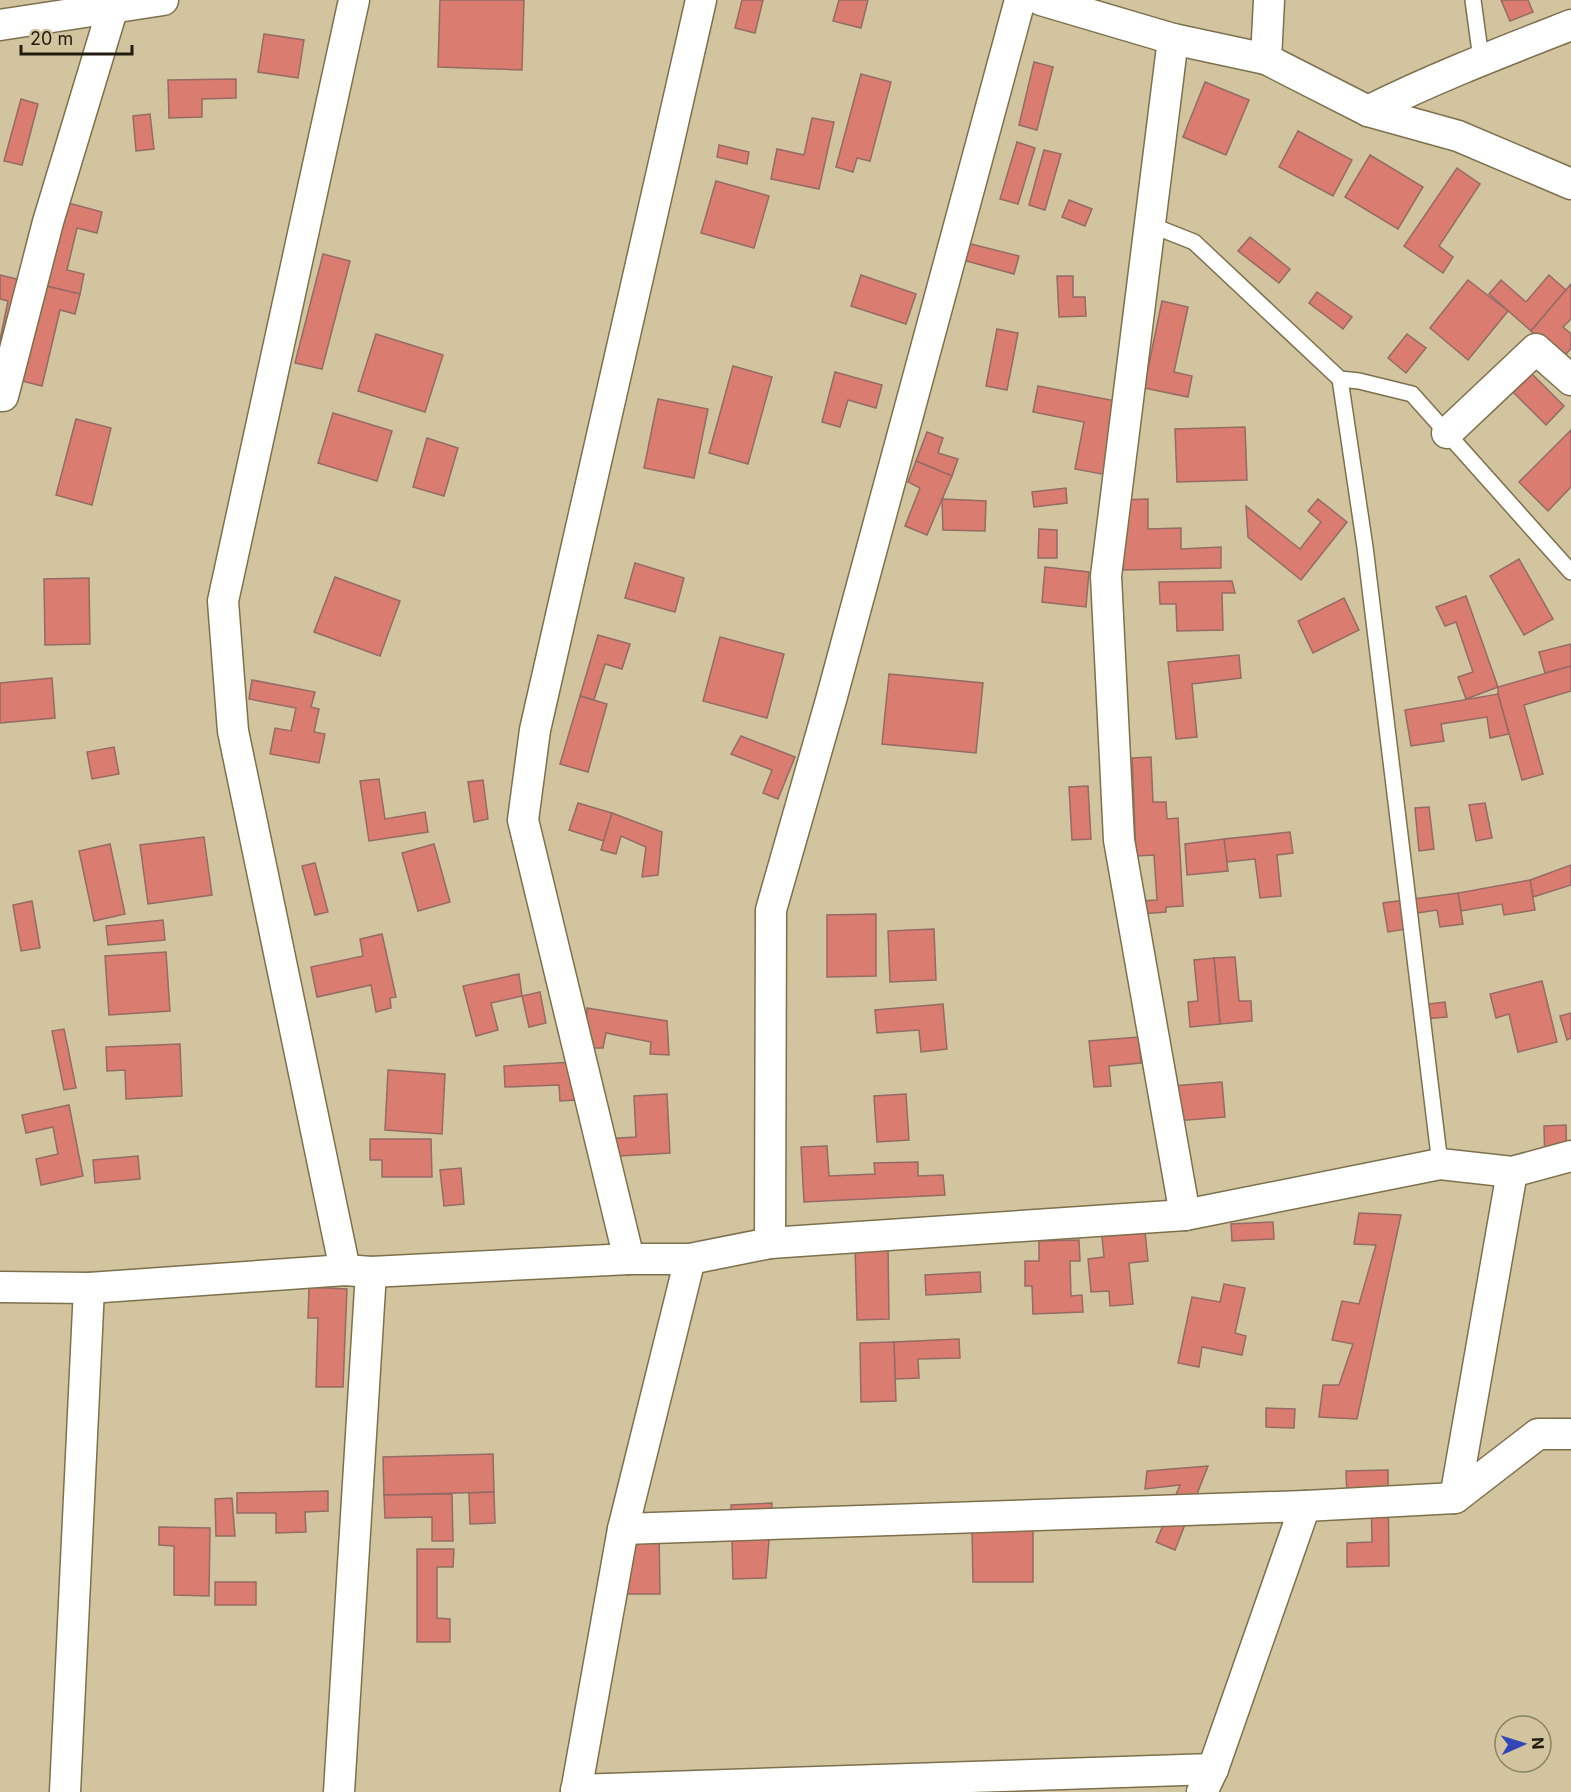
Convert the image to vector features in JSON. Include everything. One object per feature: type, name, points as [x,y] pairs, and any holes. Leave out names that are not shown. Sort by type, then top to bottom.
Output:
[{"type":"street","points":[[0,25],[163,0]]},
{"type":"street","points":[[339,1792],[358,1271],[233,731],[223,601],[354,0]]},
{"type":"street","points":[[629,1259],[523,820],[535,730],[701,0]]},
{"type":"street","points":[[770,1244],[771,910],[831,700],[1020,0]]},
{"type":"street","points":[[1041,0],[1173,39],[1266,59],[1368,111],[1458,136],[1571,184]]},
{"type":"street","points":[[1266,59],[1269,0]]},
{"type":"street","points":[[3,396],[48,222],[113,7]]},
{"type":"street","points":[[1368,111],[1418,86],[1481,59],[1571,26]]},
{"type":"street","points":[[1173,39],[1106,576],[1119,840],[1185,1215]]},
{"type":"street","points":[[1447,433],[1536,349],[1571,380]]},
{"type":"street","points":[[0,1287],[89,1288],[358,1271],[690,1258],[770,1244],[1185,1215],[1440,1164],[1512,1172],[1571,1156]]},
{"type":"street","points":[[1455,1498],[1512,1172]]},
{"type":"street","points":[[690,1258],[623,1529],[576,1791],[1208,1781],[1305,1506]]},
{"type":"street","points":[[65,1792],[89,1288]]},
{"type":"street","points":[[623,1529],[1305,1506],[1455,1498],[1539,1434],[1571,1434]]},
{"type":"lane","points":[[1473,0],[1481,59]]},
{"type":"lane","points":[[1151,225],[1194,242],[1340,379],[1359,381],[1412,394],[1571,572]]},
{"type":"lane","points":[[1340,379],[1365,547],[1440,1164]]},
{"type":"building","points":[[440,0],[524,0],[522,70],[438,67]]},
{"type":"building","points":[[742,0],[763,0],[755,33],[735,28]]},
{"type":"building","points":[[839,0],[868,0],[861,28],[833,21]]},
{"type":"building","points":[[1501,0],[1528,0],[1533,12],[1510,21]]},
{"type":"building","points":[[264,34],[304,40],[298,78],[258,72]]},
{"type":"building","points":[[1034,62],[1053,67],[1037,130],[1019,125]]},
{"type":"building","points":[[861,74],[891,82],[870,161],[857,158],[853,172],[836,167]]},
{"type":"building","points":[[236,79],[236,98],[202,99],[202,117],[169,118],[168,80]]},
{"type":"building","points":[[1205,82],[1249,100],[1226,155],[1183,137]]},
{"type":"building","points":[[21,99],[38,104],[22,165],[4,161]]},
{"type":"building","points":[[150,114],[154,149],[136,151],[133,116]]},
{"type":"building","points":[[812,118],[834,122],[819,189],[771,179],[777,149],[804,155]]},
{"type":"building","points":[[1298,131],[1352,160],[1333,196],[1279,167]]},
{"type":"building","points":[[1017,142],[1035,148],[1018,204],[1000,199]]},
{"type":"building","points":[[719,145],[749,152],[747,164],[717,157]]},
{"type":"building","points":[[1044,150],[1061,154],[1045,210],[1029,205]]},
{"type":"building","points":[[1370,155],[1423,187],[1398,229],[1345,197]]},
{"type":"building","points":[[1457,168],[1480,184],[1439,246],[1453,257],[1443,273],[1404,246]]},
{"type":"building","points":[[716,181],[769,196],[754,248],[701,233]]},
{"type":"building","points":[[1069,200],[1092,209],[1085,226],[1062,217]]},
{"type":"building","points":[[61,201],[102,212],[97,233],[77,228],[67,270],[84,274],[80,294],[42,285]]},
{"type":"building","points":[[1250,237],[1290,269],[1279,283],[1238,251]]},
{"type":"building","points":[[963,242],[1019,256],[1014,274],[959,259]]},
{"type":"building","points":[[323,254],[350,261],[322,369],[295,363]]},
{"type":"building","points":[[0,275],[42,285],[26,346],[0,340],[8,301],[0,299]]},
{"type":"building","points":[[861,275],[916,294],[906,324],[851,306]]},
{"type":"building","points":[[1549,275],[1566,290],[1531,331],[1489,294],[1501,280],[1526,302]]},
{"type":"building","points":[[1057,276],[1073,276],[1073,297],[1085,297],[1086,316],[1059,317]]},
{"type":"building","points":[[1468,280],[1508,311],[1468,360],[1430,328]]},
{"type":"building","points":[[1571,284],[1571,319],[1563,327],[1571,334],[1571,348],[1563,358],[1531,331]]},
{"type":"building","points":[[42,285],[80,294],[75,314],[60,310],[42,386],[18,380]]},
{"type":"building","points":[[1317,292],[1352,317],[1343,329],[1309,303]]},
{"type":"building","points":[[1162,301],[1188,307],[1174,372],[1192,376],[1188,397],[1144,388]]},
{"type":"building","points":[[997,329],[1018,333],[1007,390],[986,386]]},
{"type":"building","points":[[376,334],[443,355],[425,412],[358,391]]},
{"type":"building","points":[[1407,334],[1426,348],[1406,373],[1388,358]]},
{"type":"building","points":[[733,366],[772,377],[748,464],[709,453]]},
{"type":"building","points":[[1528,370],[1564,406],[1546,425],[1510,389]]},
{"type":"building","points":[[835,372],[882,385],[876,408],[848,400],[840,427],[822,422]]},
{"type":"building","points":[[1038,386],[1121,402],[1107,475],[1075,469],[1084,422],[1033,412]]},
{"type":"building","points":[[658,399],[708,409],[694,478],[644,468]]},
{"type":"building","points":[[333,413],[392,431],[377,481],[318,463]]},
{"type":"building","points":[[76,419],[111,428],[92,505],[56,495]]},
{"type":"building","points":[[1245,427],[1247,480],[1177,482],[1175,429]]},
{"type":"building","points":[[1571,430],[1571,487],[1548,511],[1519,482]]},
{"type":"building","points":[[927,432],[943,438],[938,453],[958,459],[952,476],[916,461]]},
{"type":"building","points":[[427,438],[458,448],[444,496],[413,487]]},
{"type":"building","points":[[916,461],[952,476],[927,535],[905,526],[920,488],[908,482]]},
{"type":"building","points":[[1066,488],[1067,503],[1034,507],[1032,492]]},
{"type":"building","points":[[942,499],[986,501],[985,531],[943,530]]},
{"type":"building","points":[[1148,499],[1148,529],[1181,528],[1181,549],[1221,547],[1221,568],[1123,570],[1121,500]]},
{"type":"building","points":[[1318,499],[1347,522],[1301,580],[1248,537],[1246,506],[1300,549],[1321,522],[1308,511]]},
{"type":"building","points":[[1039,529],[1057,530],[1057,558],[1038,558]]},
{"type":"building","points":[[1519,559],[1553,619],[1524,635],[1490,576]]},
{"type":"building","points":[[635,563],[684,578],[675,612],[625,598]]},
{"type":"building","points":[[1045,567],[1089,572],[1086,607],[1042,602]]},
{"type":"building","points":[[335,577],[400,601],[380,656],[314,632]]},
{"type":"building","points":[[89,578],[90,644],[45,645],[44,579]]},
{"type":"building","points":[[1232,581],[1235,593],[1222,593],[1223,630],[1177,631],[1176,604],[1160,604],[1159,582]]},
{"type":"building","points":[[1466,596],[1498,687],[1466,699],[1458,677],[1473,672],[1456,622],[1445,626],[1436,607]]},
{"type":"building","points":[[1344,598],[1359,630],[1313,653],[1298,621]]},
{"type":"building","points":[[598,635],[630,644],[622,669],[605,664],[594,700],[580,696]]},
{"type":"building","points":[[720,637],[784,654],[767,718],[703,701]]},
{"type":"building","points":[[1571,644],[1571,666],[1545,673],[1539,652]]},
{"type":"building","points":[[1239,655],[1241,678],[1192,684],[1197,737],[1176,739],[1168,662]]},
{"type":"building","points":[[1571,666],[1571,691],[1524,705],[1543,774],[1522,780],[1498,687]]},
{"type":"building","points":[[889,674],[983,683],[976,753],[882,744]]},
{"type":"building","points":[[52,678],[55,718],[0,723],[0,683]]},
{"type":"building","points":[[252,680],[315,692],[311,707],[319,709],[314,732],[325,734],[319,763],[270,754],[275,728],[291,731],[296,708],[249,699]]},
{"type":"building","points":[[1498,694],[1509,734],[1490,738],[1487,717],[1441,724],[1444,741],[1411,746],[1405,710]]},
{"type":"building","points":[[580,696],[607,704],[588,772],[560,764]]},
{"type":"building","points":[[741,736],[795,757],[778,799],[763,793],[772,770],[731,754]]},
{"type":"building","points":[[114,747],[119,774],[92,779],[87,752]]},
{"type":"building","points":[[1151,757],[1153,802],[1166,802],[1167,819],[1178,818],[1183,906],[1166,907],[1166,912],[1141,914],[1140,901],[1157,900],[1154,855],[1136,856],[1132,758]]},
{"type":"building","points":[[379,779],[385,819],[425,812],[428,832],[369,841],[360,781]]},
{"type":"building","points":[[483,780],[488,819],[474,822],[468,782]]},
{"type":"building","points":[[1088,786],[1091,839],[1072,840],[1069,787]]},
{"type":"building","points":[[578,803],[612,813],[604,841],[569,830]]},
{"type":"building","points":[[1485,803],[1492,838],[1476,841],[1469,805]]},
{"type":"building","points":[[1429,807],[1434,849],[1419,851],[1415,808]]},
{"type":"building","points":[[612,813],[662,832],[658,875],[642,877],[646,847],[621,836],[616,854],[601,850]]},
{"type":"building","points":[[1290,832],[1293,853],[1277,855],[1281,896],[1260,898],[1255,859],[1227,862],[1224,839]]},
{"type":"building","points":[[204,837],[212,895],[148,904],[140,845]]},
{"type":"building","points":[[1224,839],[1228,871],[1187,875],[1185,844]]},
{"type":"building","points":[[110,844],[125,914],[94,921],[79,851]]},
{"type":"building","points":[[434,844],[450,902],[418,911],[402,853]]},
{"type":"building","points":[[315,863],[328,912],[315,915],[302,866]]},
{"type":"building","points":[[1571,865],[1571,885],[1533,897],[1530,880]]},
{"type":"building","points":[[1530,880],[1535,910],[1504,915],[1502,904],[1461,911],[1458,893]]},
{"type":"building","points":[[1458,893],[1463,924],[1440,927],[1437,910],[1404,915],[1406,929],[1388,932],[1383,903]]},
{"type":"building","points":[[32,901],[40,948],[21,951],[13,905]]},
{"type":"building","points":[[876,914],[876,976],[827,977],[827,915]]},
{"type":"building","points":[[163,920],[165,940],[108,945],[106,926]]},
{"type":"building","points":[[934,929],[936,980],[890,982],[888,931]]},
{"type":"building","points":[[382,934],[396,997],[390,998],[391,1008],[376,1012],[371,985],[317,997],[311,967],[363,956],[360,939]]},
{"type":"building","points":[[166,952],[170,1011],[109,1015],[105,956]]},
{"type":"building","points":[[1235,957],[1239,1001],[1251,1001],[1252,1021],[1220,1024],[1214,958]]},
{"type":"building","points":[[1214,958],[1220,1024],[1190,1027],[1188,1002],[1198,1001],[1194,960]]},
{"type":"building","points":[[519,974],[522,996],[491,1003],[498,1030],[476,1036],[463,986]]},
{"type":"building","points":[[1542,981],[1557,1042],[1518,1052],[1509,1014],[1496,1018],[1490,994]]},
{"type":"building","points":[[540,992],[546,1023],[529,1027],[522,996]]},
{"type":"building","points":[[1445,1002],[1447,1017],[1422,1019],[1421,1005]]},
{"type":"building","points":[[943,1004],[947,1049],[921,1052],[919,1030],[877,1033],[875,1010]]},
{"type":"building","points":[[587,1008],[667,1021],[669,1055],[650,1054],[651,1042],[606,1033],[603,1048],[585,1048]]},
{"type":"building","points":[[1571,1013],[1571,1038],[1567,1040],[1560,1016]]},
{"type":"building","points":[[64,1029],[76,1088],[64,1090],[52,1031]]},
{"type":"building","points":[[1139,1037],[1141,1063],[1109,1066],[1111,1086],[1094,1087],[1089,1041]]},
{"type":"building","points":[[180,1044],[182,1096],[126,1099],[125,1070],[107,1071],[106,1047]]},
{"type":"building","points":[[574,1062],[576,1100],[560,1101],[559,1085],[505,1087],[504,1066]]},
{"type":"building","points":[[388,1070],[445,1074],[442,1134],[385,1130]]},
{"type":"building","points":[[1222,1082],[1225,1117],[1175,1121],[1172,1086]]},
{"type":"building","points":[[667,1094],[670,1153],[603,1157],[602,1139],[636,1137],[634,1096]]},
{"type":"building","points":[[906,1094],[909,1140],[877,1142],[874,1096]]},
{"type":"building","points":[[69,1105],[83,1176],[41,1185],[36,1159],[58,1154],[53,1127],[26,1133],[22,1115]]},
{"type":"building","points":[[1566,1125],[1567,1168],[1545,1168],[1544,1126]]},
{"type":"building","points":[[370,1139],[431,1139],[432,1177],[382,1177],[382,1160],[370,1160]]},
{"type":"building","points":[[827,1146],[829,1176],[875,1174],[874,1163],[918,1162],[918,1176],[943,1175],[945,1195],[804,1202],[801,1147]]},
{"type":"building","points":[[138,1156],[140,1179],[95,1183],[93,1160]]},
{"type":"building","points":[[461,1168],[464,1204],[444,1206],[440,1170]]},
{"type":"building","points":[[1359,1213],[1401,1215],[1357,1419],[1319,1417],[1323,1385],[1339,1385],[1353,1344],[1332,1340],[1342,1301],[1359,1304],[1376,1245],[1354,1244]]},
{"type":"building","points":[[1144,1222],[1148,1261],[1129,1263],[1133,1304],[1110,1306],[1109,1291],[1091,1292],[1088,1259],[1104,1257],[1101,1226]]},
{"type":"building","points":[[1273,1222],[1274,1239],[1232,1241],[1231,1224]]},
{"type":"building","points":[[1079,1240],[1080,1261],[1070,1261],[1071,1296],[1082,1295],[1083,1312],[1033,1314],[1032,1286],[1025,1286],[1025,1261],[1039,1261],[1039,1241]]},
{"type":"building","points":[[888,1246],[889,1319],[857,1320],[855,1247]]},
{"type":"building","points":[[980,1272],[981,1292],[926,1295],[925,1275]]},
{"type":"building","points":[[1224,1284],[1245,1288],[1235,1333],[1246,1336],[1242,1355],[1202,1347],[1199,1367],[1178,1363],[1192,1297],[1220,1302]]},
{"type":"building","points":[[309,1287],[347,1289],[343,1387],[316,1387],[318,1318],[308,1318]]},
{"type":"building","points":[[959,1339],[960,1358],[918,1359],[919,1378],[895,1379],[894,1342]]},
{"type":"building","points":[[894,1342],[896,1401],[861,1402],[860,1343]]},
{"type":"building","points":[[1266,1408],[1295,1409],[1294,1428],[1266,1427]]},
{"type":"building","points":[[493,1454],[494,1492],[384,1495],[383,1457]]},
{"type":"building","points":[[1208,1466],[1175,1550],[1156,1542],[1180,1485],[1145,1489],[1147,1471]]},
{"type":"building","points":[[1388,1470],[1389,1566],[1347,1567],[1347,1543],[1372,1542],[1371,1496],[1347,1497],[1346,1471]]},
{"type":"building","points":[[328,1491],[328,1511],[305,1512],[306,1532],[276,1533],[276,1513],[237,1513],[237,1493]]},
{"type":"building","points":[[494,1492],[495,1523],[470,1524],[469,1493]]},
{"type":"building","points":[[452,1494],[453,1541],[432,1541],[432,1517],[385,1518],[384,1495]]},
{"type":"building","points":[[232,1498],[235,1536],[216,1536],[215,1499]]},
{"type":"building","points":[[772,1503],[766,1578],[733,1579],[731,1505]]},
{"type":"building","points":[[159,1527],[210,1528],[209,1596],[174,1595],[174,1546],[159,1545]]},
{"type":"building","points":[[1033,1527],[1033,1582],[973,1582],[972,1529]]},
{"type":"building","points":[[623,1529],[659,1529],[660,1594],[623,1594]]},
{"type":"building","points":[[417,1549],[454,1549],[453,1567],[437,1567],[437,1618],[450,1619],[450,1642],[417,1642]]},
{"type":"building","points":[[215,1582],[256,1582],[256,1605],[215,1605]]}]
